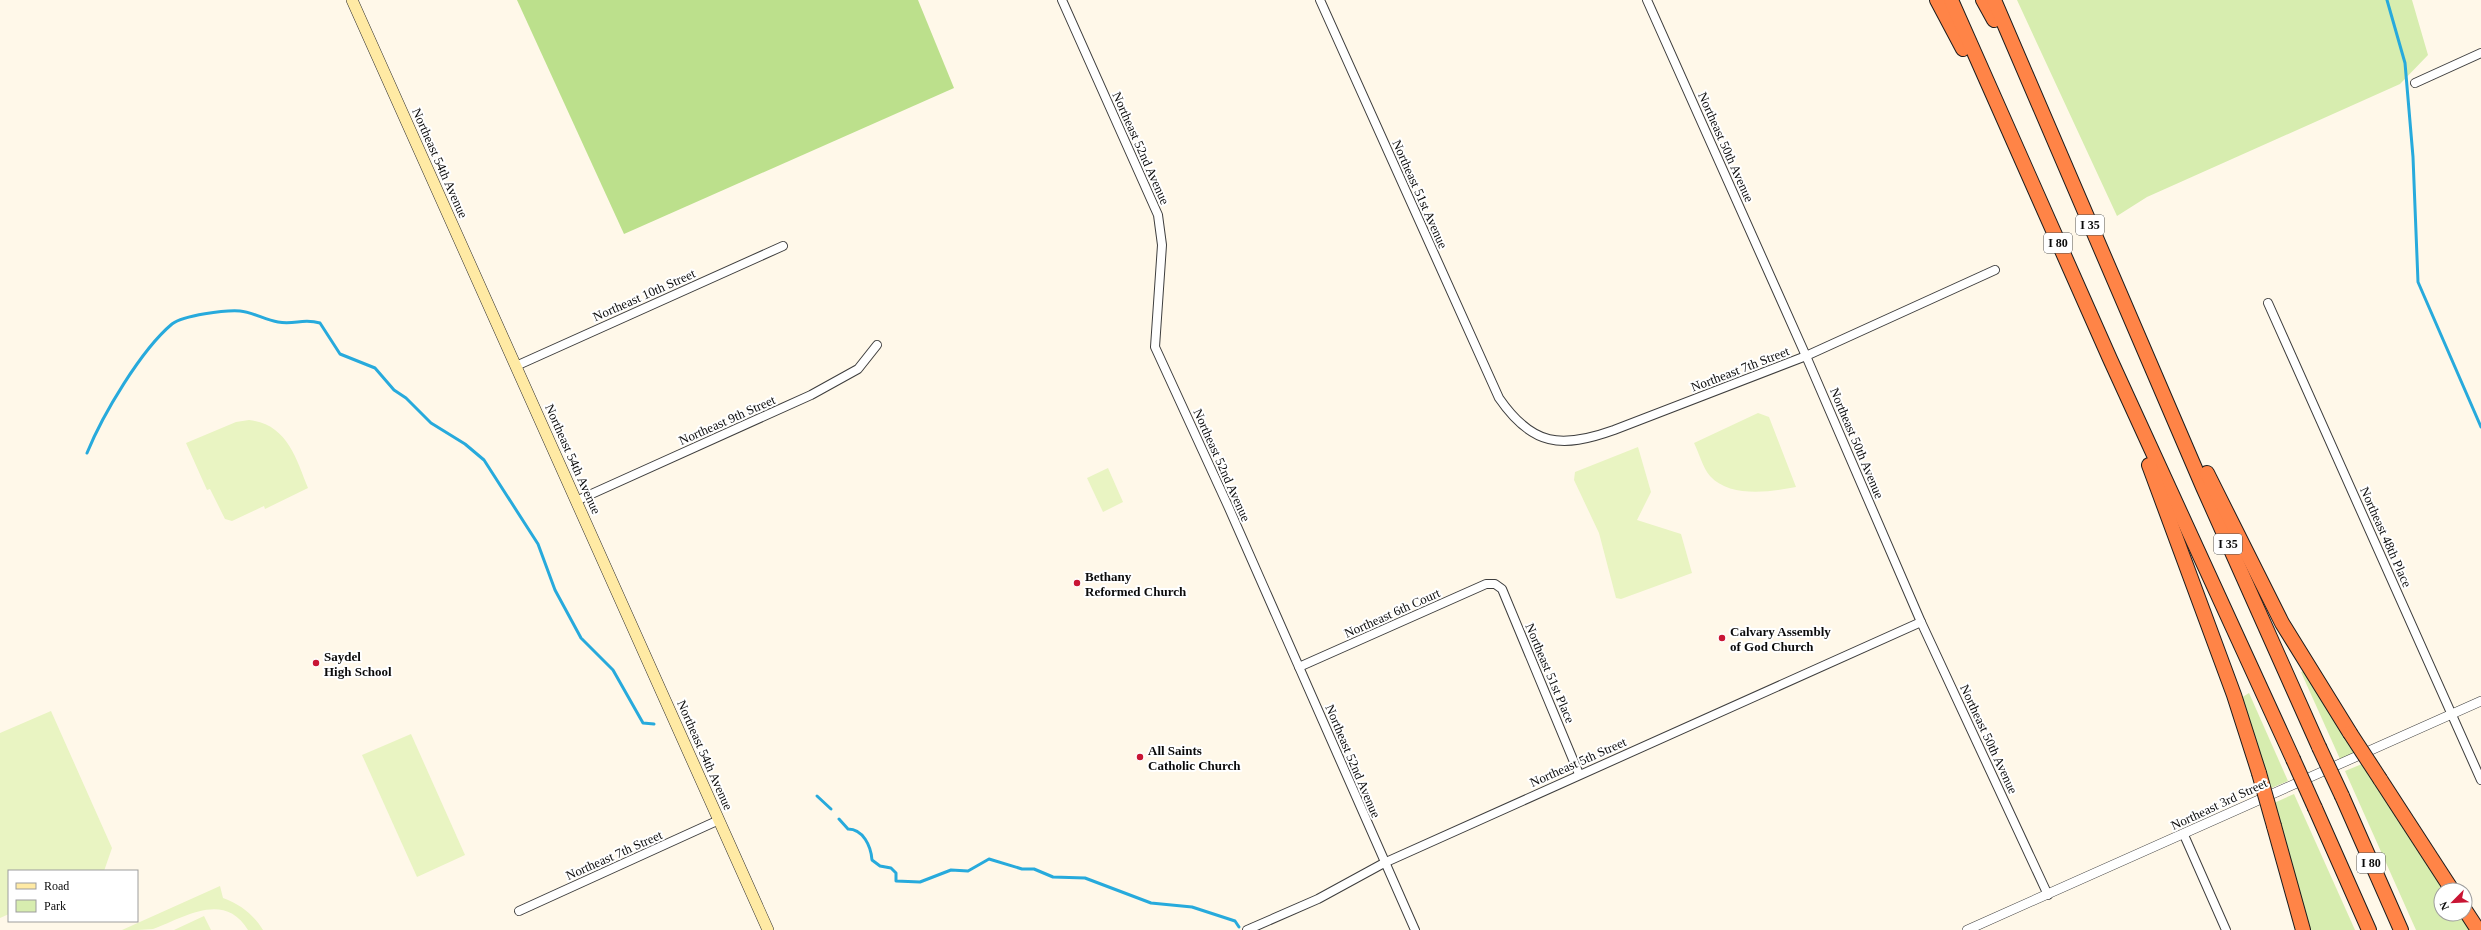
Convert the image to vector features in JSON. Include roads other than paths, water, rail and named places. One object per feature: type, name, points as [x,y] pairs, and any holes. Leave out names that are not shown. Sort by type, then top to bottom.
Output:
[{"type":"highway","points":[[1937,0],[2007,127]]},
{"type":"highway","name":"I 80","points":[[1951,0],[2110,359],[2293,759],[2369,930]]},
{"type":"highway","name":"I 35","points":[[1983,0],[2040,109],[2140,341],[2319,747]]},
{"type":"highway","points":[[1994,0],[2040,109]]},
{"type":"highway","points":[[2140,341],[2282,623],[2350,733],[2447,882]]},
{"type":"highway","points":[[2110,359],[2234,695],[2259,773],[2303,930]]},
{"type":"highway","name":"I 80","points":[[2319,747],[2401,930]]},
{"type":"main road","name":"Northeast 54th Avenue","points":[[352,0],[768,930]]},
{"type":"street","name":"Northeast 52nd Avenue","points":[[1062,0],[1158,215],[1162,245],[1154,338],[1155,347],[1415,930]]},
{"type":"street","name":"Northeast 51st Avenue","points":[[1320,0],[1499,398]]},
{"type":"street","name":"Northeast 50th Avenue","points":[[1647,0],[1806,356],[1921,622],[2048,894]]},
{"type":"street","points":[[2415,83],[2481,54]]},
{"type":"street","name":"Northeast 10th Street","points":[[516,366],[783,246]]},
{"type":"street","name":"Northeast 7th Street","points":[[1499,398],[1511,415],[1526,430],[1538,436],[1551,439],[1575,441],[1594,437],[1806,356],[1995,270]]},
{"type":"street","name":"Northeast 48th Place","points":[[2268,304],[2481,780]]},
{"type":"street","name":"Northeast 9th Street","points":[[576,501],[810,396],[858,369],[877,345]]},
{"type":"street","name":"Northeast 6th Court","points":[[1299,667],[1486,584],[1494,584]]},
{"type":"street","name":"Northeast 51st Place","points":[[1494,584],[1502,589],[1579,774]]},
{"type":"street","name":"Northeast 5th Street","points":[[1247,930],[1318,899],[1384,863],[1579,774],[1921,622]]},
{"type":"street","name":"Northeast 3rd Street","points":[[1967,930],[2184,835],[2481,701]]},
{"type":"street","name":"Northeast 7th Street","points":[[519,911],[719,820]]},
{"type":"street","points":[[2184,835],[2226,930]]},
{"type":"waterway","points":[[2387,0],[2405,63],[2413,157],[2418,282],[2481,427]]},
{"type":"waterway","points":[[87,453],[103,420],[124,384],[148,350],[160,335],[172,324],[195,316],[215,312],[233,311],[254,314],[268,320],[284,323],[309,321],[320,323],[340,354],[375,368],[394,390],[406,398],[431,423],[465,444],[484,460],[538,544],[555,590],[581,638],[613,670],[643,723],[654,724]]},
{"type":"waterway","points":[[817,796],[831,809]]},
{"type":"waterway","points":[[839,819],[848,829],[862,835],[868,844],[872,860],[880,866],[891,868],[896,873],[896,881],[920,882],[951,870],[968,871],[989,859],[1022,869],[1034,869],[1053,877],[1085,878],[1151,903],[1192,907],[1235,921],[1239,927]]},
{"type":"place","name":"Bethany Reformed Church","points":[[1077,583]]},
{"type":"place","name":"Calvary Assembly of God Church","points":[[1722,638]]},
{"type":"place","name":"Saydel High School","points":[[316,663]]},
{"type":"place","name":"All Saints Catholic Church","points":[[1140,757]]}]
